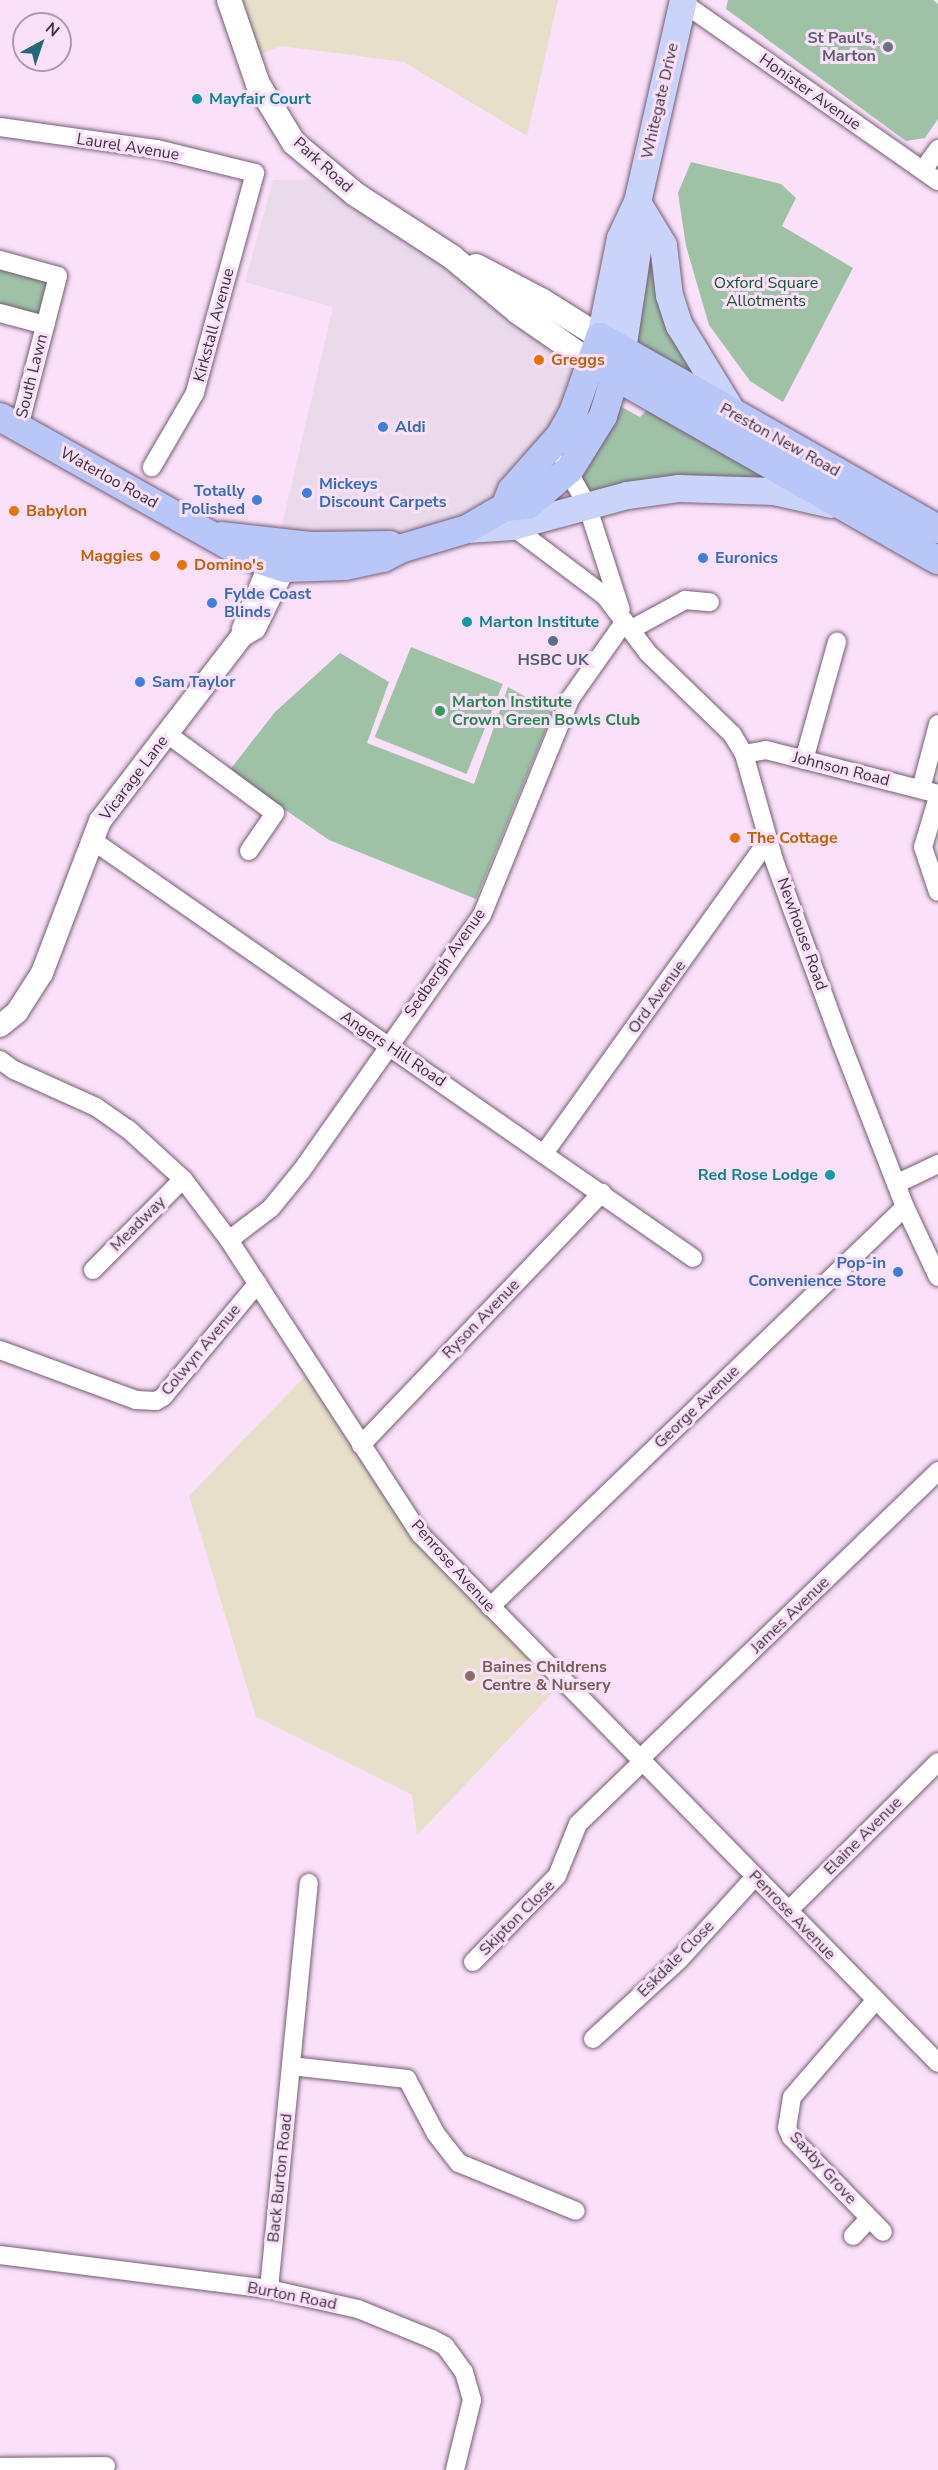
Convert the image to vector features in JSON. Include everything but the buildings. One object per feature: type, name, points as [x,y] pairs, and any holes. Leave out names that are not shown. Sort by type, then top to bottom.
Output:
[{"type":"highway","name":"Preston New Road","points":[[608,357],[734,415],[925,516],[938,529]]},
{"type":"highway","name":"Preston New Road","points":[[608,357],[840,506],[938,560]]},
{"type":"highway","points":[[508,516],[512,490],[548,450],[608,357]]},
{"type":"highway","points":[[282,555],[345,566],[383,558],[403,548],[508,516],[528,505],[570,469],[603,416],[608,357]]},
{"type":"highway","name":"Waterloo Road","points":[[10,422],[219,536],[282,555]]},
{"type":"main road","name":"Park Road","points":[[229,0],[258,84],[294,143],[355,194],[452,257],[518,312],[608,357]]},
{"type":"main road","name":"Whitegate Drive","points":[[608,357],[638,244],[637,202],[682,1]]},
{"type":"main road","points":[[637,202],[663,245],[669,295],[679,326],[734,415]]},
{"type":"main road","name":"Preston New Road","points":[[587,505],[652,491],[699,487],[774,491],[840,506]]},
{"type":"main road","points":[[508,516],[587,505]]},
{"type":"street","name":"Honister Avenue","points":[[682,1],[930,176]]},
{"type":"street","name":"Laurel Avenue","points":[[0,128],[157,149],[255,173]]},
{"type":"street","points":[[930,176],[938,149]]},
{"type":"street","name":"Kirkstall Avenue","points":[[152,467],[195,393],[255,173]]},
{"type":"street","name":"South Lawn","points":[[0,260],[58,276],[45,326],[10,422]]},
{"type":"street","name":"South Lawn","points":[[0,313],[45,326]]},
{"type":"street","points":[[548,450],[570,469]]},
{"type":"street","name":"Newhouse Road","points":[[570,469],[587,505],[627,625]]},
{"type":"street","name":"Newhouse Road","points":[[508,516],[576,572],[627,625],[669,676],[732,734],[744,754],[768,841],[841,1042],[898,1183],[905,1207],[938,1277]]},
{"type":"street","name":"Vicarage Lane","points":[[0,1026],[17,1012],[42,973],[92,840],[118,793],[242,636],[255,628],[282,555]]},
{"type":"street","points":[[627,625],[685,600],[710,602]]},
{"type":"street","name":"Sedbergh Avenue","points":[[229,1240],[271,1208],[302,1170],[387,1046],[482,915],[570,699],[627,625]]},
{"type":"street","points":[[804,760],[837,642]]},
{"type":"street","points":[[938,724],[932,793],[923,847],[938,892]]},
{"type":"street","points":[[166,733],[275,813],[249,851]]},
{"type":"street","name":"Johnson Road","points":[[744,754],[766,750],[932,793]]},
{"type":"street","name":"Angers Hill Road","points":[[92,840],[387,1046],[545,1152],[693,1258]]},
{"type":"street","name":"Ord Avenue","points":[[545,1152],[768,841]]},
{"type":"street","name":"Penrose Avenue","points":[[3,1068],[96,1107],[151,1148],[183,1179],[258,1283],[420,1534],[643,1759],[875,2001],[938,2063]]},
{"type":"street","points":[[898,1183],[938,1164]]},
{"type":"street","name":"Meadway","points":[[93,1270],[183,1179]]},
{"type":"street","name":"Ryson Avenue","points":[[361,1445],[602,1193]]},
{"type":"street","name":"George Avenue","points":[[490,1607],[905,1207]]},
{"type":"street","name":"Colwyn Avenue","points":[[0,1350],[136,1400],[156,1401],[163,1397],[258,1283]]},
{"type":"street","name":"James Avenue","points":[[643,1759],[938,1471]]},
{"type":"street","name":"Skipton Close","points":[[473,1962],[557,1876],[578,1824],[643,1759]]},
{"type":"street","name":"Elaine Avenue","points":[[789,1910],[938,1762]]},
{"type":"street","name":"Eskdale Close","points":[[593,2039],[680,1959],[755,1877]]},
{"type":"street","name":"Back Burton Road","points":[[269,2289],[309,1884]]},
{"type":"street","name":"Saxby Grove","points":[[875,2001],[831,2048],[792,2097],[787,2111],[791,2137],[883,2232]]},
{"type":"street","points":[[291,2066],[406,2079],[436,2134],[459,2163],[576,2211]]},
{"type":"street","name":"Saxby Grove","points":[[853,2236],[869,2219]]},
{"type":"street","name":"Burton Road","points":[[0,2255],[269,2289],[358,2309],[446,2346],[464,2372],[472,2400],[455,2470]]},
{"type":"street","points":[[0,2467],[106,2466]]},
{"type":"shaded area","points":[[229,0],[558,0],[527,136],[404,62],[282,46],[247,59]]},
{"type":"shaded area","points":[[335,179],[592,363],[584,385],[513,478],[450,531],[278,542],[333,307],[245,282],[273,180]]},
{"type":"shaded area","points":[[313,1368],[420,1534],[564,1681],[417,1835],[412,1795],[256,1717],[189,1496]]},
{"type":"green space","points":[[728,0],[933,0],[938,4],[938,119],[925,138],[906,141],[726,9]]},
{"type":"green space","name":"Oxford Square Allotments","points":[[691,162],[781,184],[796,198],[782,226],[853,268],[783,402],[750,381],[709,325],[686,246],[678,193]]},
{"type":"green space","points":[[638,244],[663,245],[665,268],[734,415],[640,362],[626,325]]},
{"type":"green space","points":[[0,260],[58,276],[45,325],[0,313]]},
{"type":"green space","points":[[614,403],[640,417],[648,409],[768,477],[588,492],[578,470]]},
{"type":"green space","name":"Marton Institute Crown Green Bowls Club","points":[[411,647],[503,684],[466,774],[375,737]]},
{"type":"green space","points":[[340,653],[389,682],[367,743],[474,784],[508,687],[553,712],[476,899],[329,840],[229,771],[275,712]]},
{"type":"place","name":"St Paul's, Marton","points":[[888,47]]},
{"type":"place","name":"Mayfair Court","points":[[197,99]]},
{"type":"place","name":"Greggs","points":[[539,360]]},
{"type":"place","name":"Aldi","points":[[383,427]]},
{"type":"place","name":"Mickeys Discount Carpets","points":[[307,493]]},
{"type":"place","name":"Totally Polished","points":[[257,500]]},
{"type":"place","name":"Babylon","points":[[14,511]]},
{"type":"place","name":"Maggies","points":[[155,556]]},
{"type":"place","name":"Euronics","points":[[703,558]]},
{"type":"place","name":"Domino's","points":[[182,565]]},
{"type":"place","name":"Fylde Coast Blinds","points":[[212,603]]},
{"type":"place","name":"Marton Institute","points":[[467,622]]},
{"type":"place","name":"HSBC UK","points":[[553,641]]},
{"type":"place","name":"Sam Taylor","points":[[140,682]]},
{"type":"place","name":"Marton Institute Crown Green Bowls Club","points":[[440,711]]},
{"type":"place","name":"The Cottage","points":[[735,838]]},
{"type":"place","name":"Red Rose Lodge","points":[[830,1175]]},
{"type":"place","name":"Pop-in Convenience Store","points":[[898,1272]]},
{"type":"place","name":"Baines Childrens Centre & Nursery","points":[[470,1676]]}]
